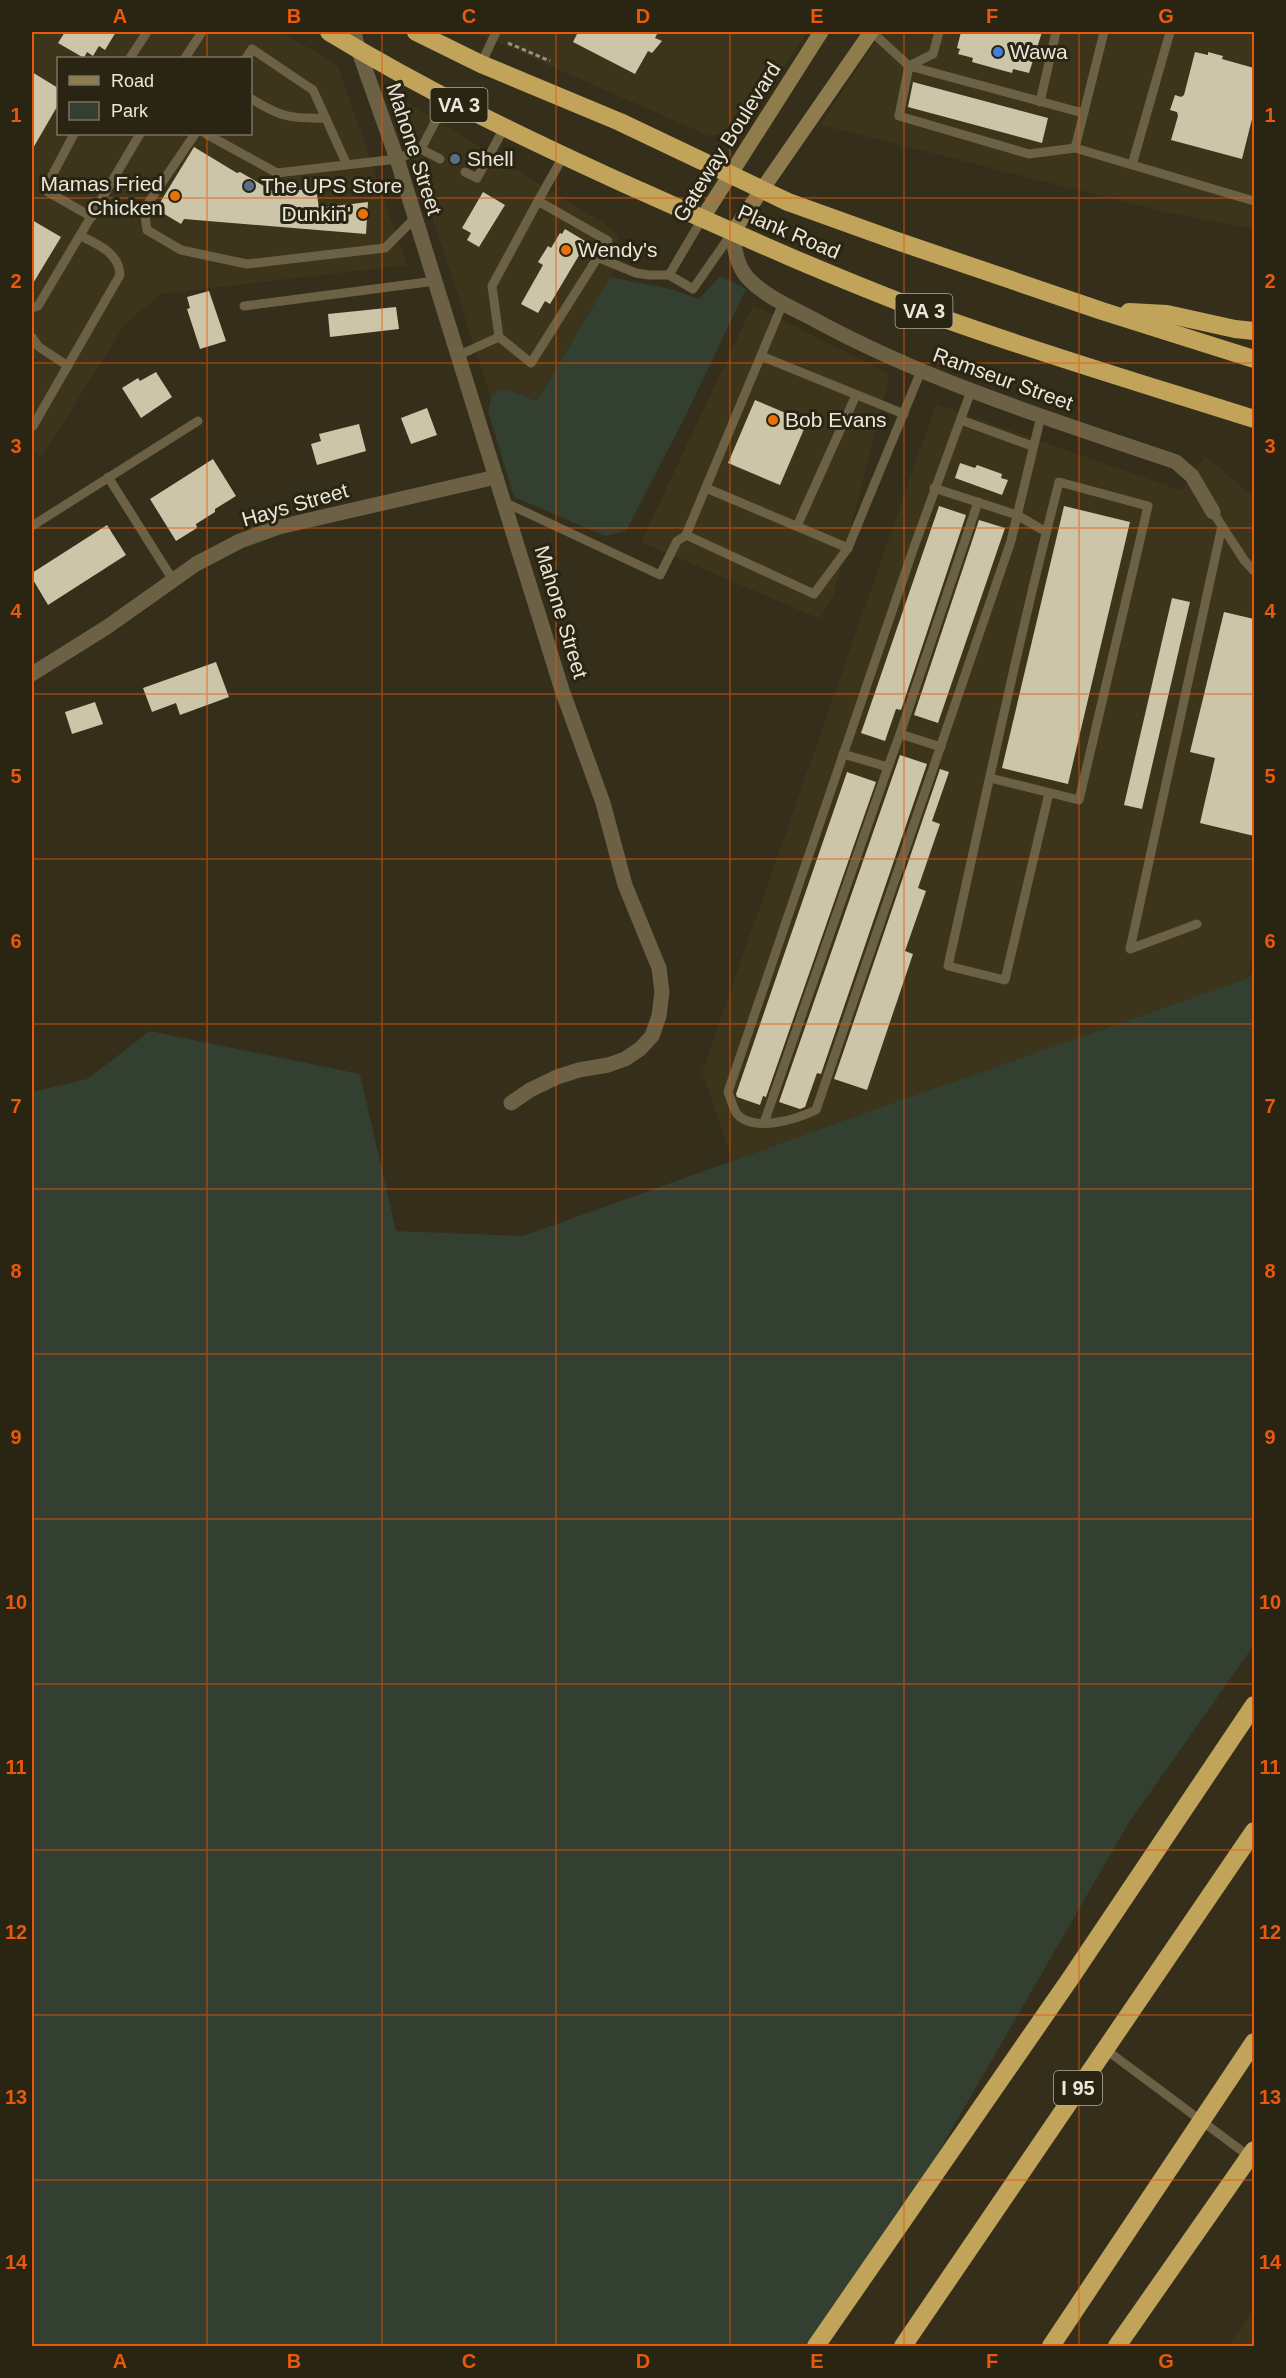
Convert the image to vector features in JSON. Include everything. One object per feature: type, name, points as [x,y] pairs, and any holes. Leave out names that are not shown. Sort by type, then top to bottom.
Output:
[{"type":"highway","name":"Plank Road","points":[[329,32],[357,37],[447,99],[504,128],[732,233],[998,338],[1254,419]]},
{"type":"highway","name":"Plank Road","points":[[416,32],[481,64],[620,122],[762,191],[891,239],[1102,311],[1254,359]]},
{"type":"highway","points":[[1102,311],[1167,314],[1234,330],[1254,331]]},
{"type":"highway","points":[[816,2346],[1072,1976],[1254,1705]]},
{"type":"highway","name":"I 95","points":[[903,2346],[1254,1831]]},
{"type":"highway","points":[[1051,2346],[1254,2042]]},
{"type":"highway","points":[[1117,2346],[1252,2154]]},
{"type":"street","name":"Gateway Boulevard","points":[[702,219],[821,32]]},
{"type":"street","points":[[732,233],[871,32]]},
{"type":"street","name":"Mahone Street","points":[[357,37],[562,690],[603,803],[625,885],[659,968],[662,992],[659,1016],[652,1036],[640,1049],[625,1059],[608,1065],[557,1077],[510,1103]]},
{"type":"street","name":"Ramseur Street","points":[[732,233],[736,260],[747,277],[783,303],[847,337],[921,371],[1041,416],[1176,462],[1192,476],[1213,512]]},
{"type":"street","name":"Hays Street","points":[[32,674],[107,627],[196,564],[240,542],[279,527],[496,477]]},
{"type":"lane","points":[[131,57],[147,32]]},
{"type":"lane","points":[[186,57],[202,32]]},
{"type":"lane","points":[[481,64],[496,32]]},
{"type":"lane","points":[[871,32],[909,66],[1083,113]]},
{"type":"lane","points":[[909,66],[933,54],[939,32]]},
{"type":"lane","points":[[1040,102],[1056,32]]},
{"type":"lane","points":[[1075,148],[1104,32]]},
{"type":"lane","points":[[1132,165],[1170,32]]},
{"type":"lane","points":[[247,57],[252,49],[313,90],[347,165]]},
{"type":"lane","points":[[909,66],[899,116],[1029,154],[1075,148],[1254,201]]},
{"type":"lane","points":[[252,99],[275,113],[287,117],[326,118]]},
{"type":"lane","points":[[208,135],[277,173],[397,159],[421,149],[447,99]]},
{"type":"lane","points":[[465,171],[477,178],[504,128]]},
{"type":"lane","points":[[73,135],[46,187],[48,192],[92,217]]},
{"type":"lane","points":[[32,308],[38,306],[139,135]]},
{"type":"lane","points":[[194,135],[144,209],[147,230],[181,250],[247,264],[385,248],[415,218]]},
{"type":"lane","points":[[421,149],[440,159]]},
{"type":"lane","points":[[538,201],[608,241],[531,363],[499,338],[492,286],[538,201],[564,155]]},
{"type":"lane","name":"Gateway Boulevard","points":[[669,275],[702,219]]},
{"type":"lane","points":[[597,257],[636,273],[649,276],[669,275],[693,289],[732,233]]},
{"type":"lane","points":[[33,426],[120,275],[120,266],[105,248],[81,236]]},
{"type":"lane","points":[[244,306],[435,281]]},
{"type":"lane","points":[[504,502],[660,575],[677,541],[687,535],[783,303]]},
{"type":"lane","points":[[32,337],[39,347],[68,366]]},
{"type":"lane","points":[[457,356],[499,338]]},
{"type":"lane","points":[[761,356],[904,414]]},
{"type":"lane","points":[[687,535],[814,594],[848,548],[921,371]]},
{"type":"lane","points":[[971,391],[934,488],[728,1092],[737,1114],[754,1124],[797,1119],[816,1110],[1011,541],[1041,416]]},
{"type":"lane","points":[[797,526],[856,395]]},
{"type":"lane","points":[[961,420],[1032,446]]},
{"type":"lane","points":[[32,526],[198,421]]},
{"type":"lane","points":[[108,477],[173,580]]},
{"type":"lane","points":[[990,778],[1078,800],[1148,506],[1059,482],[1046,532],[990,778],[948,966],[1005,980],[1049,793]]},
{"type":"lane","points":[[706,488],[848,548]]},
{"type":"lane","points":[[934,488],[1017,515],[1046,532]]},
{"type":"lane","points":[[764,1123],[900,734],[978,502]]},
{"type":"lane","points":[[1213,512],[1244,560],[1254,571]]},
{"type":"lane","points":[[1197,924],[1130,949],[1222,526]]},
{"type":"lane","points":[[900,734],[941,747]]},
{"type":"lane","points":[[843,754],[888,767]]},
{"type":"lane","points":[[1105,2049],[1202,2121],[1252,2154]]},
{"type":"path","points":[[508,43],[550,61]]},
{"type":"shaded area","points":[[32,32],[282,32],[338,66],[407,265],[161,294],[125,324],[42,457],[32,451],[32,374],[37,360],[32,357]]},
{"type":"shaded area","points":[[474,32],[808,32],[748,119],[739,128],[729,133],[709,136]]},
{"type":"shaded area","points":[[882,32],[1254,32],[1254,229],[1175,214],[820,125]]},
{"type":"shaded area","points":[[392,93],[613,229],[625,252],[537,401],[509,390],[498,390],[491,398]]},
{"type":"shaded area","points":[[753,305],[890,374],[834,594],[820,619],[641,542]]},
{"type":"shaded area","points":[[936,404],[1182,491],[1205,456],[1254,497],[1254,956],[1246,979],[732,1161],[702,1072]]},
{"type":"shaded area","points":[[1254,2307],[1254,2346],[1228,2346]]},
{"type":"green space","points":[[720,276],[746,289],[687,413],[626,531],[605,536],[514,497],[488,411],[491,398],[498,390],[509,390],[537,401],[610,277],[671,289],[699,299]]},
{"type":"green space","points":[[1254,973],[1254,1645],[1128,1824],[918,2188],[813,2346],[32,2346],[32,1092],[87,1079],[150,1031],[360,1074],[396,1231],[523,1236],[1246,979]]},
{"type":"building","points":[[65,32],[116,32],[105,50],[99,46],[93,56],[87,52],[82,57],[58,43]]},
{"type":"building","points":[[578,32],[658,32],[655,38],[662,41],[652,53],[648,51],[635,74],[573,42]]},
{"type":"building","name":"Wawa","points":[[961,32],[1042,32],[1029,73],[1013,69],[1012,73],[972,62],[973,58],[958,54],[960,49],[957,48]]},
{"type":"building","points":[[1195,52],[1208,55],[1208,52],[1223,56],[1222,59],[1254,68],[1254,111],[1242,159],[1171,140],[1178,116],[1177,112],[1170,110],[1175,95],[1181,97],[1184,95]]},
{"type":"building","points":[[32,72],[57,87],[57,107],[32,150]]},
{"type":"building","name":"Wawa","points":[[913,82],[1048,118],[1042,143],[908,107]]},
{"type":"building","points":[[194,147],[276,193],[316,188],[319,208],[368,202],[366,234],[184,219],[181,224],[156,209]]},
{"type":"building","points":[[483,192],[505,205],[479,247],[467,240],[471,233],[462,228]]},
{"type":"building","points":[[32,220],[61,237],[32,285]]},
{"type":"building","points":[[565,229],[585,241],[582,246],[584,247],[550,304],[545,301],[538,313],[521,304],[543,265],[538,262],[548,246],[551,248]]},
{"type":"building","points":[[209,291],[226,341],[200,349],[187,309],[190,308],[187,297]]},
{"type":"building","points":[[396,307],[399,329],[330,337],[328,314]]},
{"type":"building","points":[[156,372],[172,397],[141,418],[122,388],[138,378],[140,381]]},
{"type":"building","points":[[755,400],[807,422],[780,485],[728,463]]},
{"type":"building","points":[[427,408],[437,435],[411,444],[401,418]]},
{"type":"building","points":[[359,424],[366,451],[317,465],[311,444],[321,441],[319,434]]},
{"type":"building","points":[[213,459],[236,496],[196,524],[197,528],[176,541],[150,499]]},
{"type":"building","points":[[960,463],[975,468],[977,465],[1002,474],[1001,478],[1008,480],[1002,495],[955,478]]},
{"type":"building","points":[[939,506],[966,515],[901,710],[896,709],[885,741],[861,733]]},
{"type":"building","points":[[1064,506],[1130,522],[1068,784],[1002,768]]},
{"type":"building","points":[[979,520],[1005,528],[938,723],[914,715]]},
{"type":"building","points":[[107,525],[126,555],[48,605],[32,578],[32,573]]},
{"type":"building","points":[[1172,598],[1190,602],[1142,809],[1124,805]]},
{"type":"building","points":[[1224,612],[1254,619],[1254,836],[1200,823],[1215,758],[1190,752]]},
{"type":"building","points":[[216,662],[229,697],[180,715],[176,703],[152,712],[143,688]]},
{"type":"building","points":[[95,702],[103,724],[72,734],[65,712]]},
{"type":"building","points":[[900,755],[927,764],[821,1074],[817,1073],[805,1107],[800,1109],[779,1102]]},
{"type":"building","points":[[940,769],[949,772],[932,821],[940,824],[918,888],[926,891],[905,951],[913,954],[867,1090],[834,1079]]},
{"type":"building","points":[[847,772],[876,782],[766,1097],[763,1096],[760,1105],[737,1097],[736,1094]]},
{"type":"place","name":"Wawa","points":[[998,52]]},
{"type":"place","name":"Shell","points":[[455,159]]},
{"type":"place","name":"The UPS Store","points":[[249,186]]},
{"type":"place","name":"Mamas Fried Chicken","points":[[175,196]]},
{"type":"place","name":"Dunkin'","points":[[363,214]]},
{"type":"place","name":"Wendy's","points":[[566,250]]},
{"type":"place","name":"Bob Evans","points":[[773,420]]}]
